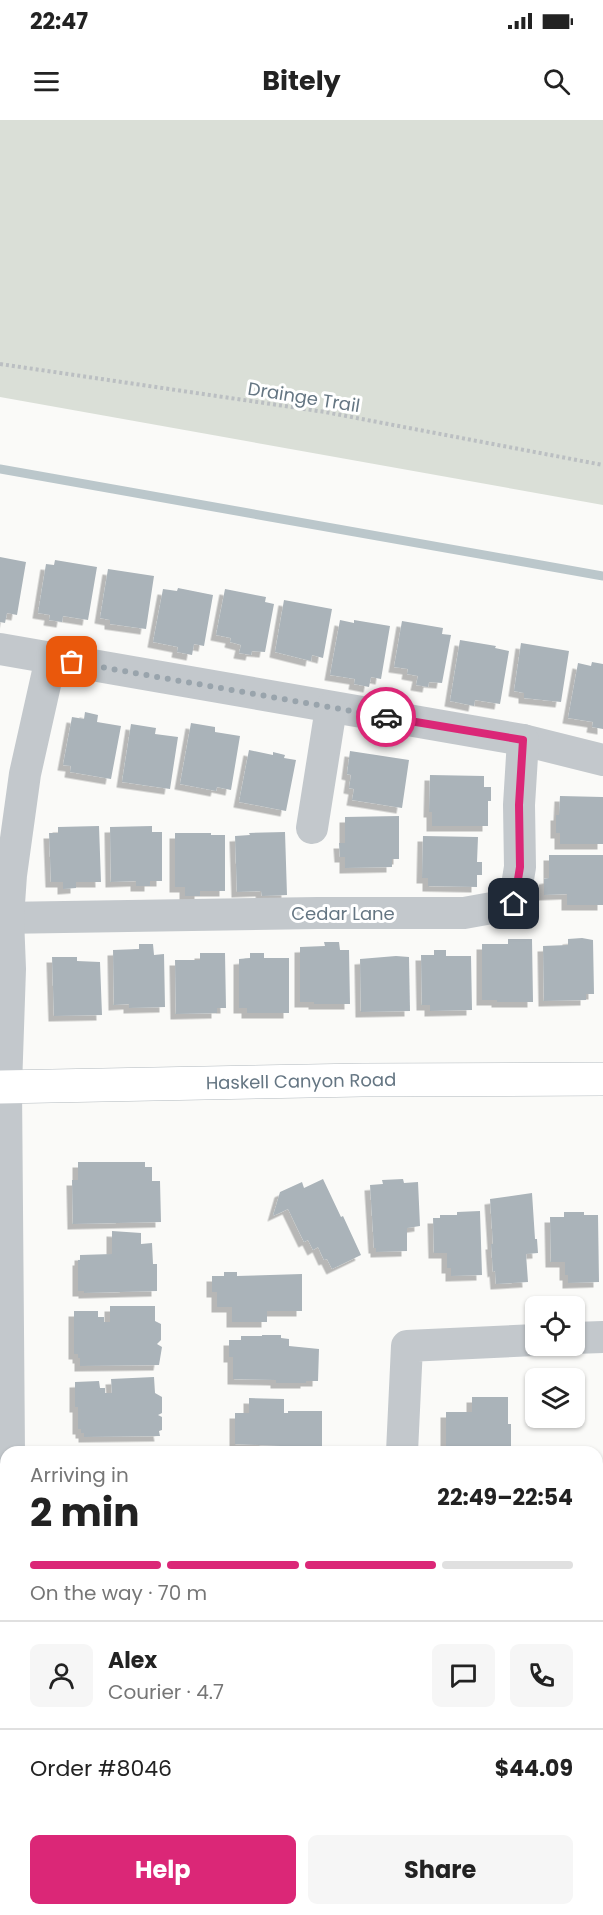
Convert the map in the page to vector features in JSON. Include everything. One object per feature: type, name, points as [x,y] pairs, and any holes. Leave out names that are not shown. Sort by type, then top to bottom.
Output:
[{"type":"main road","name":"Haskell Canyon Road","points":[[3,1087],[362,1080],[603,1079]]},
{"type":"street","points":[[0,649],[523,740],[603,760]]},
{"type":"street","points":[[9,1446],[5,1364],[3,1087],[10,969],[4,918],[25,774],[51,658]]},
{"type":"street","points":[[312,828],[331,708]]},
{"type":"street","name":"Cedar Lane","points":[[4,918],[464,913],[514,904],[520,867],[519,805],[523,740]]},
{"type":"street","points":[[585,1338],[603,1337]]},
{"type":"street","points":[[402,1446],[407,1346],[525,1341]]},
{"type":"path","name":"Drainge Trail","points":[[0,364],[325,412],[603,465]]},
{"type":"shaded area","points":[[0,120],[603,120],[603,505],[0,397]]},
{"type":"building","points":[[0,557],[26,562],[17,615],[7,613],[5,623],[0,622]]},
{"type":"building","points":[[55,560],[97,567],[88,620],[63,616],[62,622],[49,620],[50,615],[38,613],[46,564],[54,565]]},
{"type":"building","points":[[108,569],[154,576],[146,629],[110,624],[110,620],[100,618]]},
{"type":"building","points":[[178,588],[213,595],[204,646],[194,644],[192,655],[177,652],[178,647],[153,642],[163,589],[177,591]]},
{"type":"building","points":[[225,589],[266,597],[265,602],[274,604],[265,652],[252,651],[251,655],[239,653],[241,645],[230,642],[231,638],[216,635]]},
{"type":"building","points":[[284,600],[332,609],[323,658],[312,655],[311,661],[275,652]]},
{"type":"building","points":[[340,620],[390,626],[381,679],[371,677],[369,687],[354,684],[355,679],[330,675]]},
{"type":"building","points":[[402,621],[443,628],[442,634],[451,635],[442,683],[429,682],[428,687],[416,685],[418,676],[407,674],[408,669],[394,667]]},
{"type":"building","points":[[460,640],[496,646],[495,648],[509,651],[500,704],[475,700],[474,706],[450,701]]},
{"type":"building","points":[[521,643],[569,651],[561,702],[524,698],[524,693],[514,691]]},
{"type":"building","points":[[592,662],[603,664],[603,729],[592,727],[593,722],[568,718],[578,663],[591,666]]},
{"type":"building","points":[[85,712],[98,715],[97,722],[121,726],[111,779],[70,772],[71,766],[63,765],[72,717],[84,719]]},
{"type":"building","points":[[191,723],[215,727],[215,732],[240,736],[231,790],[217,787],[216,791],[180,784]]},
{"type":"building","points":[[131,724],[156,728],[155,734],[178,737],[170,789],[122,782]]},
{"type":"building","points":[[249,750],[273,755],[273,752],[285,755],[284,758],[296,760],[286,811],[239,802]]},
{"type":"building","points":[[350,751],[409,760],[402,808],[352,800],[354,789],[349,788],[351,775],[347,774]]},
{"type":"building","points":[[430,775],[484,776],[484,787],[491,787],[491,801],[488,801],[488,826],[432,826],[432,812],[429,812]]},
{"type":"building","points":[[560,796],[603,797],[603,844],[560,844],[560,833],[556,833],[556,815],[559,815]]},
{"type":"building","points":[[399,816],[399,859],[392,859],[392,867],[345,868],[345,857],[340,857],[339,843],[345,843],[345,817]]},
{"type":"building","points":[[99,826],[101,882],[76,882],[76,888],[63,889],[63,882],[51,882],[49,833],[58,833],[58,827]]},
{"type":"building","points":[[152,826],[152,832],[162,832],[162,881],[150,881],[150,886],[136,886],[136,881],[111,882],[110,827]]},
{"type":"building","points":[[285,832],[287,895],[262,896],[261,891],[237,892],[235,836],[250,835],[249,833]]},
{"type":"building","points":[[175,833],[225,835],[225,891],[200,891],[200,896],[185,896],[185,887],[175,887]]},
{"type":"building","points":[[423,836],[478,837],[477,862],[482,862],[482,875],[477,875],[477,887],[428,886],[428,878],[422,878]]},
{"type":"building","points":[[549,855],[603,855],[603,905],[567,905],[567,894],[544,895],[544,879],[549,878]]},
{"type":"building","points":[[508,939],[532,939],[533,1002],[482,1000],[482,944],[508,944]]},
{"type":"building","points":[[568,939],[593,940],[594,994],[586,994],[586,1000],[544,1001],[543,946],[568,945]]},
{"type":"building","points":[[324,942],[339,942],[340,950],[349,950],[350,1004],[300,1002],[300,947],[325,946]]},
{"type":"building","points":[[139,944],[153,944],[154,955],[164,954],[165,1007],[129,1008],[129,1004],[114,1005],[113,950],[139,949]]},
{"type":"building","points":[[434,950],[446,950],[446,956],[471,956],[472,1010],[430,1011],[430,1005],[422,1005],[421,955],[434,955]]},
{"type":"building","points":[[200,953],[225,953],[226,1008],[217,1008],[217,1013],[176,1014],[175,960],[200,960]]},
{"type":"building","points":[[250,953],[264,953],[264,958],[289,958],[289,1013],[247,1013],[247,1008],[239,1008],[239,959],[250,958]]},
{"type":"building","points":[[52,957],[77,957],[77,961],[100,962],[102,1015],[54,1016]]},
{"type":"building","points":[[409,957],[410,1011],[361,1012],[360,959]]},
{"type":"building","points":[[78,1162],[145,1162],[145,1167],[152,1167],[152,1181],[160,1181],[161,1222],[73,1224],[72,1180],[78,1180]]},
{"type":"building","points":[[323,1179],[361,1255],[332,1269],[327,1259],[324,1260],[318,1247],[313,1250],[308,1240],[304,1242],[288,1209],[273,1216],[280,1192],[302,1182],[304,1188]]},
{"type":"building","points":[[403,1179],[404,1183],[418,1182],[420,1226],[407,1228],[407,1251],[376,1252],[370,1185],[383,1184],[382,1180]]},
{"type":"building","points":[[532,1193],[538,1253],[526,1254],[528,1282],[496,1284],[491,1244],[493,1244],[490,1199]]},
{"type":"building","points":[[480,1211],[482,1275],[451,1276],[451,1268],[447,1268],[447,1253],[434,1253],[433,1218],[440,1218],[440,1215],[457,1215],[457,1212]]},
{"type":"building","points":[[564,1212],[598,1215],[599,1282],[568,1283],[568,1275],[565,1275],[565,1262],[551,1262],[550,1217],[564,1217]]},
{"type":"building","points":[[112,1231],[141,1233],[141,1244],[152,1243],[153,1264],[157,1264],[157,1291],[84,1293],[84,1291],[78,1291],[80,1255],[112,1254]]},
{"type":"building","points":[[224,1272],[237,1272],[237,1276],[302,1274],[302,1311],[267,1311],[267,1322],[232,1322],[232,1307],[217,1307],[217,1292],[212,1292],[212,1276],[224,1276]]},
{"type":"building","points":[[110,1306],[155,1306],[155,1321],[161,1324],[161,1340],[157,1344],[162,1347],[159,1365],[80,1366],[78,1354],[74,1354],[74,1311],[98,1311],[98,1317],[104,1317],[104,1322],[110,1322]]},
{"type":"building","points":[[281,1335],[281,1338],[289,1339],[289,1346],[319,1349],[318,1381],[276,1383],[276,1380],[233,1379],[233,1357],[229,1357],[229,1340],[241,1340],[241,1336]]},
{"type":"building","points":[[154,1377],[155,1393],[162,1397],[162,1413],[158,1415],[162,1417],[160,1436],[84,1437],[81,1429],[78,1429],[75,1382],[99,1381],[100,1388],[105,1388],[105,1393],[112,1393],[111,1379]]},
{"type":"building","points":[[472,1397],[508,1397],[511,1446],[446,1446],[446,1412],[472,1412]]},
{"type":"building","points":[[249,1398],[284,1399],[284,1413],[322,1411],[322,1446],[235,1444],[235,1413],[249,1413]]},
{"type":"waterway","points":[[0,469],[603,576]]},
{"type":"way so far","points":[[72,662],[386,717]]},
{"type":"route","points":[[386,717],[523,740],[519,805],[520,867],[514,904]]}]
